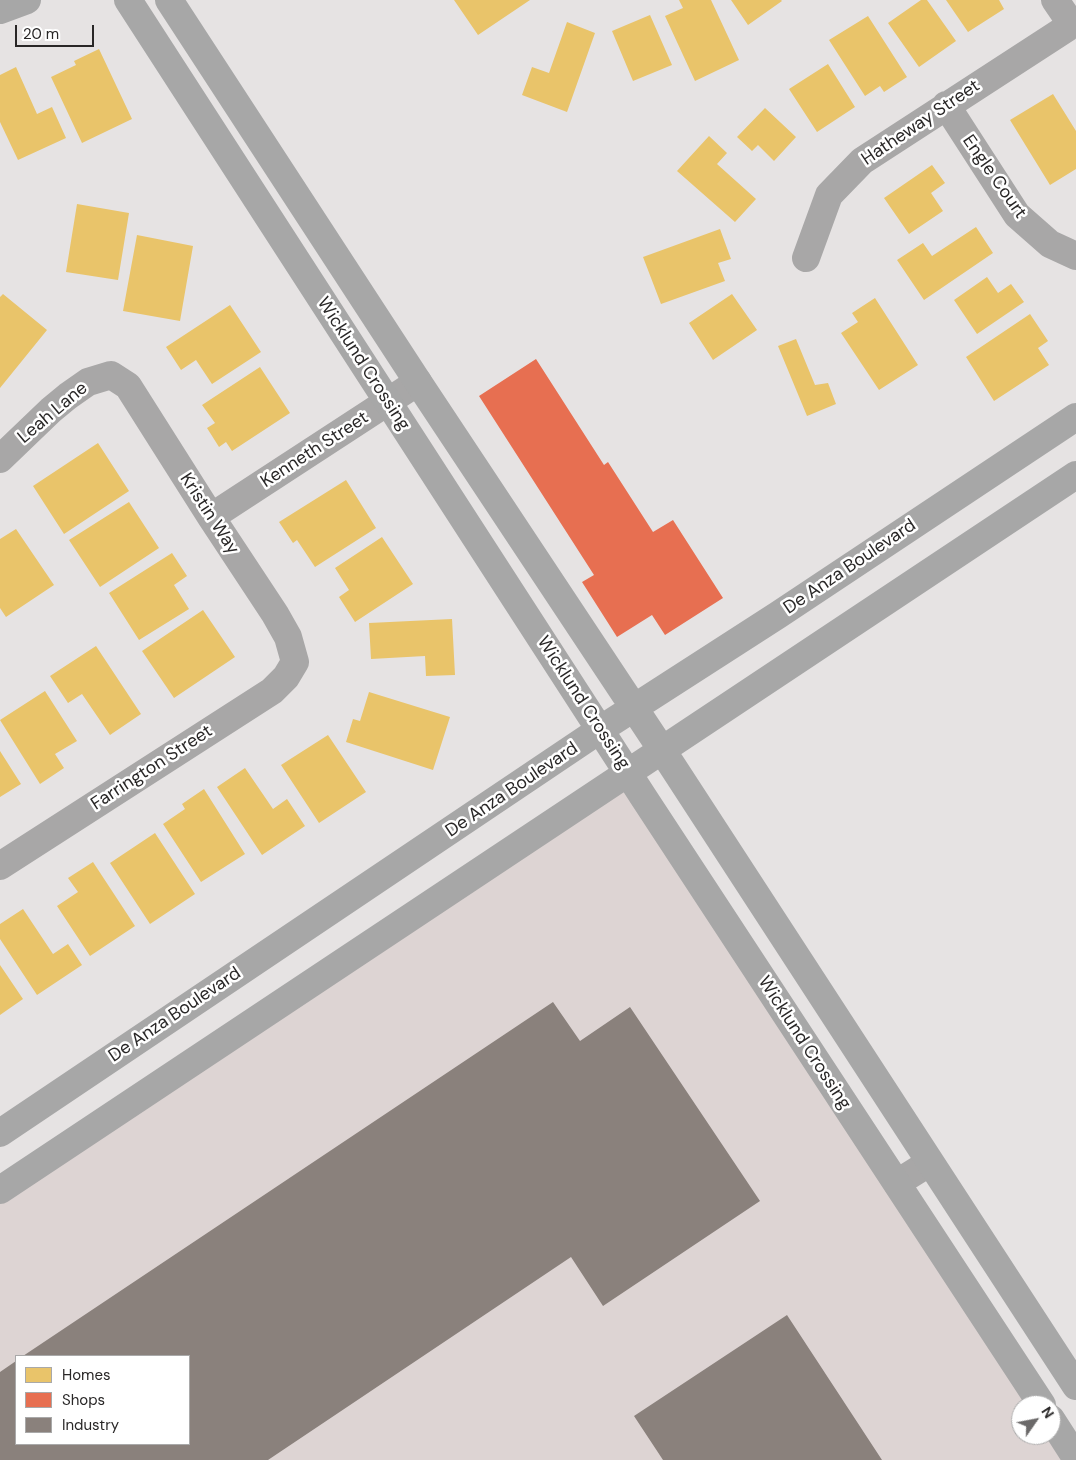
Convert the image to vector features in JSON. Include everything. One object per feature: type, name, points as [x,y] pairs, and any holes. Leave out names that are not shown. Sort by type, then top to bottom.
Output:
[{"type":"street","points":[[0,10],[27,0]]},
{"type":"street","name":"Wicklund Crossing","points":[[128,0],[601,729],[627,772],[1035,1395]]},
{"type":"street","name":"Wicklund Crossing","points":[[168,0],[662,750],[929,1163],[1076,1386]]},
{"type":"street","points":[[1055,0],[1074,24]]},
{"type":"street","name":"Hatheway Street","points":[[806,258],[829,194],[862,161],[1074,24]]},
{"type":"street","name":"Engle Court","points":[[946,105],[1017,215],[1050,244],[1076,256]]},
{"type":"street","name":"Leah Lane","points":[[0,459],[68,396],[88,382],[111,375]]},
{"type":"street","name":"Kristin Way","points":[[111,375],[128,386],[288,637],[295,662]]},
{"type":"street","name":"Kenneth Street","points":[[211,517],[418,382]]},
{"type":"street","name":"De Anza Boulevard","points":[[0,1133],[601,729],[778,615],[1076,417]]},
{"type":"street","points":[[0,1190],[1076,475]]},
{"type":"street","name":"Farrington Street","points":[[0,866],[272,691],[286,677],[295,662]]},
{"type":"street","points":[[897,1184],[929,1163]]},
{"type":"street","points":[[1061,1435],[1076,1458]]},
{"type":"shaded area","points":[[625,784],[1024,1395],[1011,1395],[1011,1445],[1057,1445],[1067,1460],[0,1460],[0,1198]]},
{"type":"building: Homes","points":[[454,0],[530,0],[478,35]]},
{"type":"building: Homes","points":[[679,0],[711,0],[739,60],[695,81],[665,16],[683,8]]},
{"type":"building: Homes","points":[[731,0],[781,0],[782,1],[748,25]]},
{"type":"building: Homes","points":[[921,0],[927,0],[956,41],[919,67],[888,23]]},
{"type":"building: Homes","points":[[946,0],[999,0],[1004,9],[968,32]]},
{"type":"building: Homes","points":[[650,15],[672,65],[633,81],[612,31]]},
{"type":"building: Homes","points":[[868,16],[907,77],[884,92],[880,86],[865,96],[829,40]]},
{"type":"building: Homes","points":[[567,22],[595,33],[567,112],[522,95],[532,67],[549,73]]},
{"type":"building: Homes","points":[[99,49],[132,119],[82,143],[51,77],[76,65],[74,61]]},
{"type":"building: Homes","points":[[828,64],[855,107],[817,132],[789,89]]},
{"type":"building: Homes","points":[[16,67],[37,114],[52,107],[66,138],[18,160],[0,122],[0,75]]},
{"type":"building: Homes","points":[[1053,94],[1076,131],[1076,169],[1050,185],[1010,120]]},
{"type":"building: Homes","points":[[765,108],[796,137],[774,161],[758,145],[752,151],[737,137]]},
{"type":"building: Homes","points":[[709,136],[727,153],[717,164],[756,199],[735,222],[677,171]]},
{"type":"building: Homes","points":[[932,165],[945,183],[931,193],[943,211],[909,234],[884,198]]},
{"type":"building: Homes","points":[[77,204],[129,213],[118,280],[66,272]]},
{"type":"building: Homes","points":[[976,227],[993,253],[924,300],[897,260],[923,243],[932,256]]},
{"type":"building: Homes","points":[[720,229],[731,259],[718,263],[725,281],[661,304],[643,257]]},
{"type":"building: Homes","points":[[137,235],[193,246],[180,321],[123,311]]},
{"type":"building: Homes","points":[[987,277],[998,293],[1011,284],[1024,302],[977,334],[954,300]]},
{"type":"building: Homes","points":[[3,294],[47,330],[0,388],[0,297]]},
{"type":"building: Homes","points":[[732,294],[757,330],[713,360],[689,323]]},
{"type":"building: Homes","points":[[875,298],[918,365],[879,390],[841,333],[858,322],[852,313]]},
{"type":"building: Homes","points":[[230,305],[261,352],[212,384],[196,360],[181,370],[166,347]]},
{"type":"building: Homes","points":[[1030,314],[1048,341],[1038,348],[1049,365],[994,401],[966,357]]},
{"type":"building: Homes","points":[[796,339],[815,385],[828,383],[836,404],[807,416],[778,346]]},
{"type":"building: Homes","points":[[260,367],[290,413],[232,451],[226,442],[219,447],[207,428],[215,423],[202,405]]},
{"type":"building: Homes","points":[[98,443],[129,491],[64,534],[33,486]]},
{"type":"building: Homes","points":[[346,480],[376,528],[315,567],[297,540],[293,543],[279,522]]},
{"type":"building: Homes","points":[[129,502],[159,548],[100,587],[69,540]]},
{"type":"building: Homes","points":[[16,529],[54,585],[6,617],[0,608],[0,539]]},
{"type":"building: Homes","points":[[382,537],[413,584],[355,622],[339,597],[349,590],[335,568]]},
{"type":"building: Homes","points":[[172,553],[187,576],[174,585],[189,609],[139,640],[109,593]]},
{"type":"building: Homes","points":[[203,610],[235,657],[174,698],[142,651]]},
{"type":"building: Homes","points":[[452,619],[455,675],[426,676],[425,656],[371,659],[369,623]]},
{"type":"building: Homes","points":[[96,646],[141,714],[110,735],[82,694],[68,703],[50,676]]},
{"type":"building: Homes","points":[[45,691],[77,741],[55,754],[64,768],[40,784],[0,720]]},
{"type":"building: Homes","points":[[369,692],[450,717],[433,770],[346,742],[353,719],[360,721]]},
{"type":"building: Homes","points":[[328,735],[366,792],[319,823],[281,765]]},
{"type":"building: Homes","points":[[0,751],[21,784],[0,797]]},
{"type":"building: Homes","points":[[245,768],[273,809],[287,799],[305,826],[262,855],[217,787]]},
{"type":"building: Homes","points":[[204,789],[245,854],[201,882],[163,824],[185,809],[182,804]]},
{"type":"building: Homes","points":[[155,833],[195,894],[150,924],[110,863]]},
{"type":"building: Homes","points":[[93,862],[135,926],[90,956],[57,906],[78,892],[68,878]]},
{"type":"building: Homes","points":[[23,909],[53,954],[68,944],[82,965],[37,995],[0,939],[0,924]]},
{"type":"building: Homes","points":[[0,965],[23,999],[0,1015]]},
{"type":"building: Shops","points":[[536,359],[604,465],[608,462],[653,532],[673,520],[723,598],[665,635],[652,615],[617,637],[582,582],[594,575],[479,396]]},
{"type":"building: Industry","points":[[553,1002],[580,1041],[630,1007],[760,1201],[603,1306],[571,1257],[268,1460],[0,1460],[0,1372],[15,1362],[15,1445],[190,1445],[190,1355],[24,1355]]},
{"type":"building: Industry","points":[[787,1315],[882,1460],[663,1460],[634,1416]]}]
